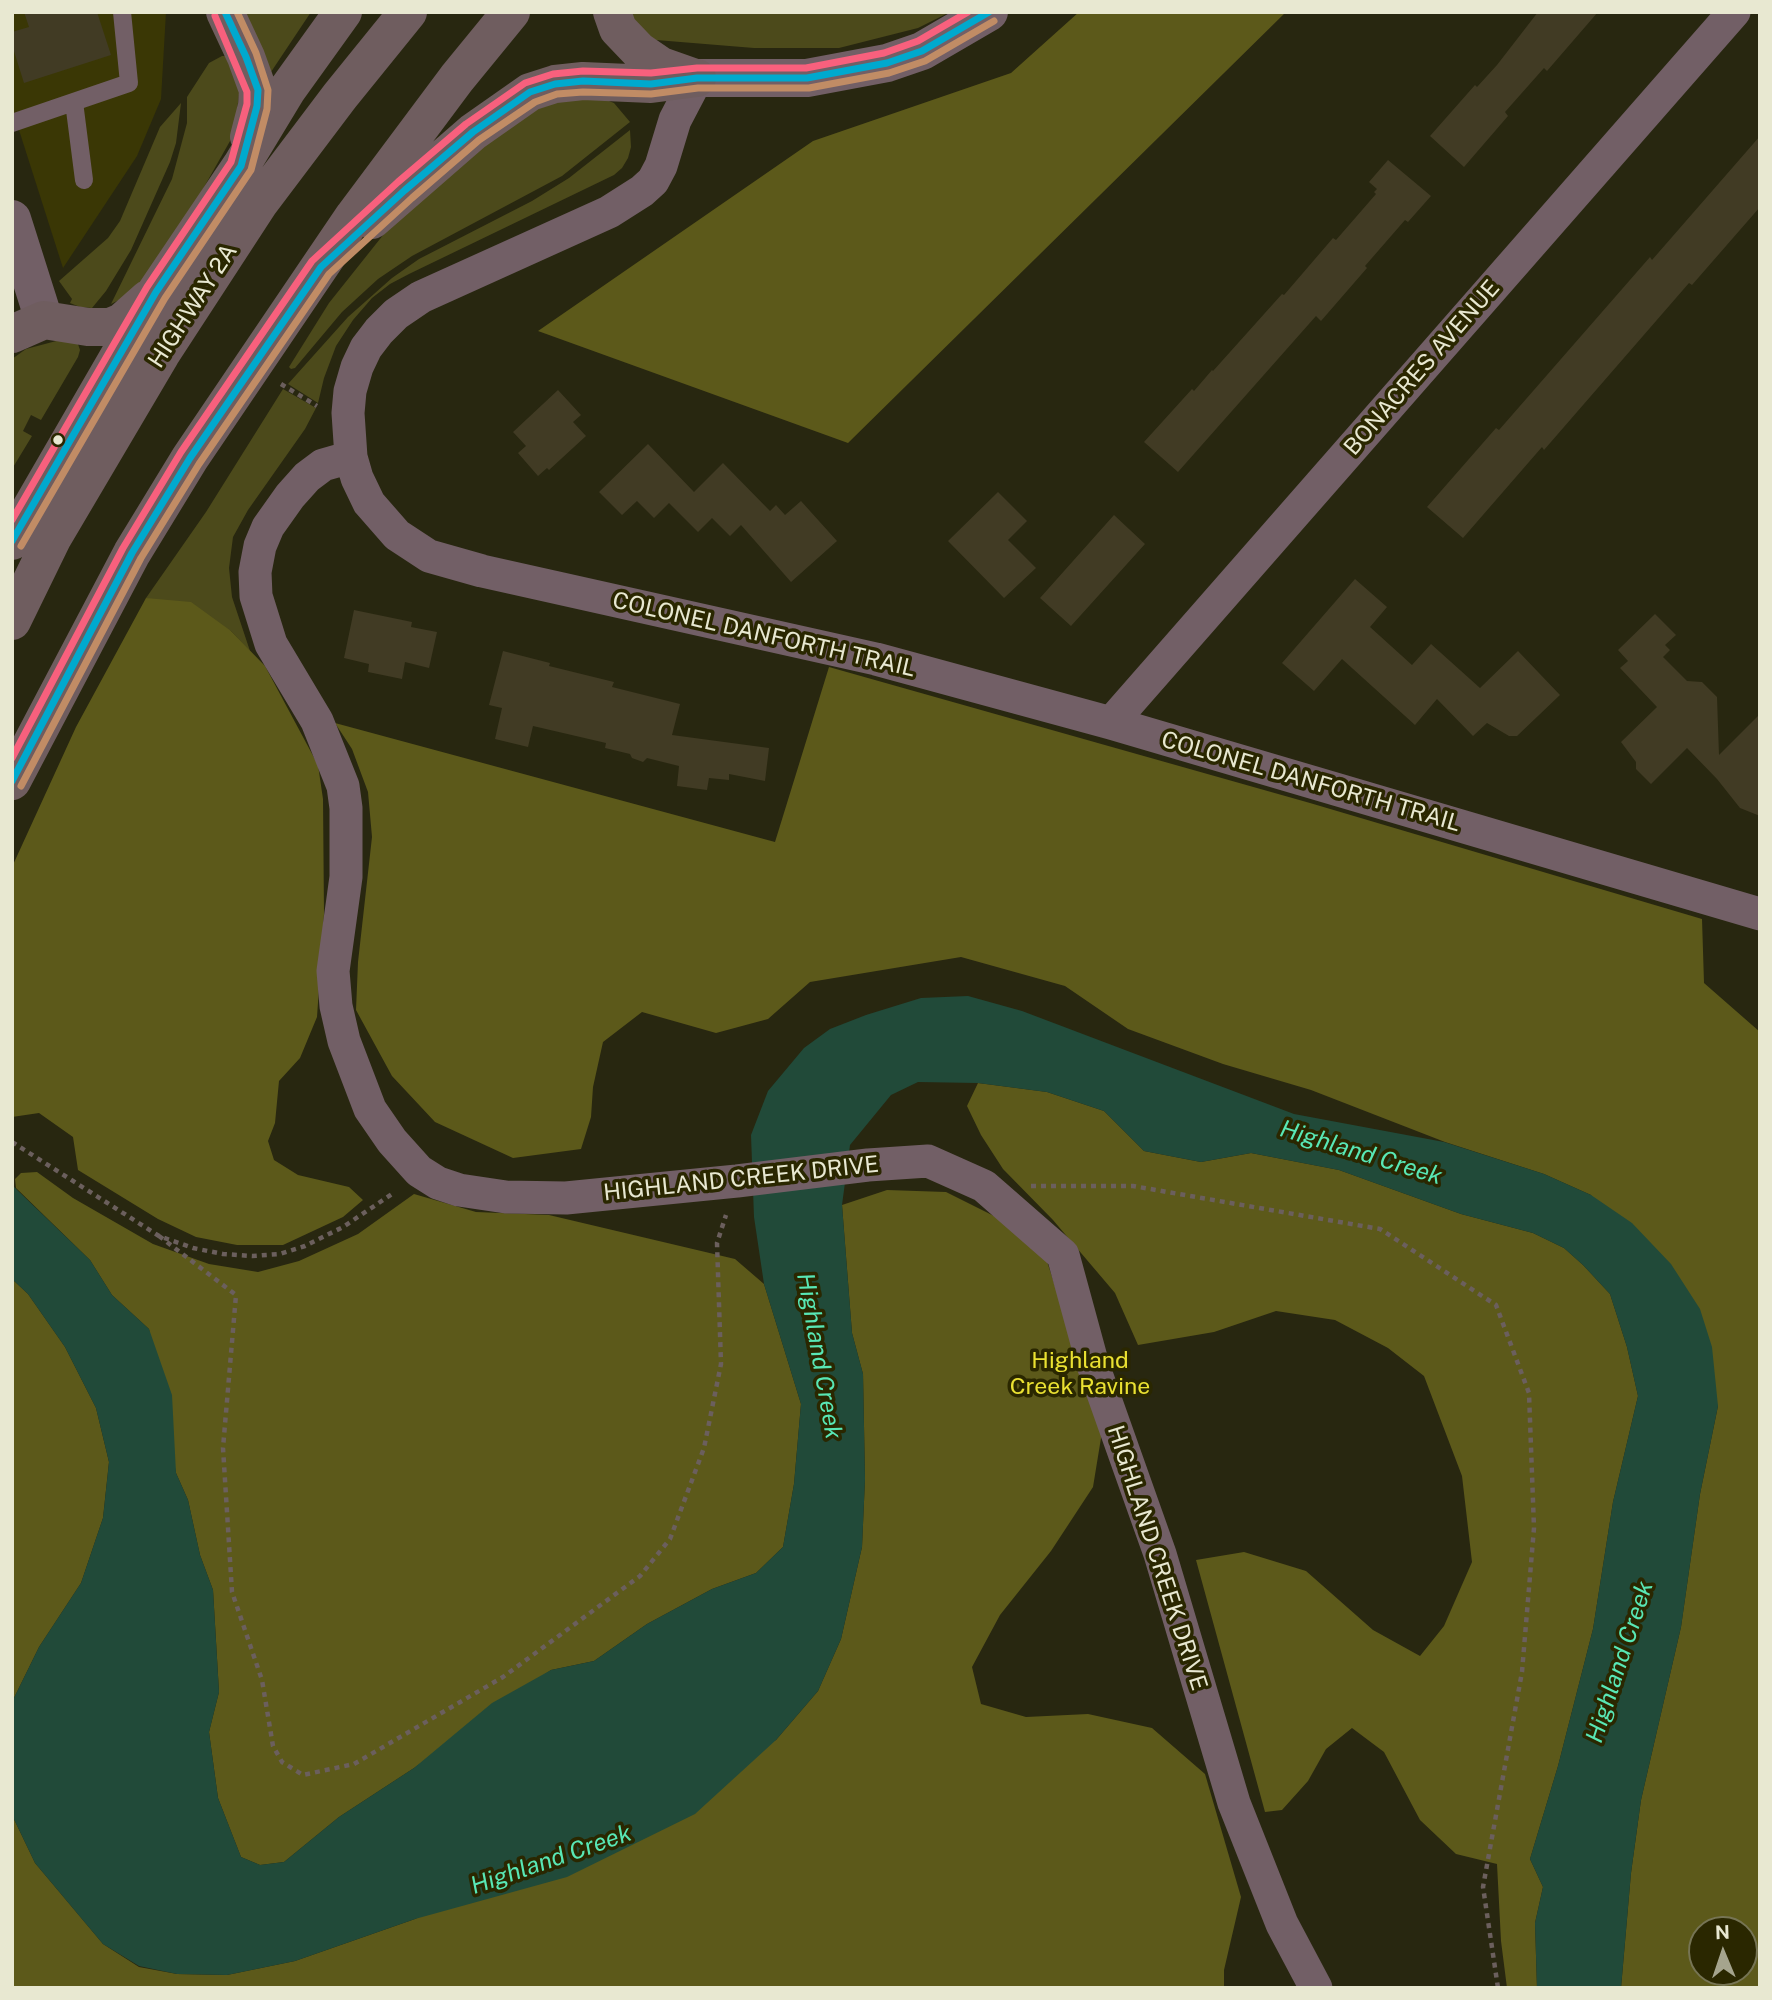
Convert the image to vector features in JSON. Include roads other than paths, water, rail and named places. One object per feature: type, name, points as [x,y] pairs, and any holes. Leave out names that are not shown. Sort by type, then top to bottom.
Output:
[{"type":"main road","points":[[225,12],[258,90],[257,106],[241,166]]},
{"type":"main road","points":[[12,541],[156,292],[241,166],[287,90],[343,12]]},
{"type":"main road","name":"HIGHWAY 2A","points":[[12,621],[53,537],[161,354],[260,202],[408,12]]},
{"type":"main road","points":[[12,781],[132,553],[190,458],[354,216],[511,12]]},
{"type":"main road","points":[[612,12],[618,29],[639,51],[661,66],[697,78]]},
{"type":"main road","points":[[321,267],[473,132],[530,92],[555,84],[583,81],[651,84],[697,78]]},
{"type":"main road","points":[[28,327],[110,327],[122,322],[156,292]]},
{"type":"street","points":[[697,78],[807,78],[887,64],[922,51],[989,12]]},
{"type":"street","name":"BONACRES AVENUE","points":[[1111,723],[1734,12]]},
{"type":"street","name":"COLONEL DANFORTH TRAIL","points":[[697,78],[675,120],[661,166],[653,181],[642,191],[608,212],[421,296],[396,314],[379,331],[361,358],[351,391],[348,413],[351,457],[369,503],[397,535],[429,556],[496,574],[876,659],[1111,723],[1760,914]]},
{"type":"street","points":[[12,219],[28,327]]},
{"type":"street","name":"HIGHLAND CREEK DRIVE","points":[[351,457],[323,465],[307,477],[276,517],[260,546],[255,572],[256,596],[271,644],[317,721],[343,786],[346,808],[346,877],[333,971],[344,1041],[370,1109],[392,1141],[419,1171],[438,1183],[459,1190],[506,1197],[566,1198],[737,1181],[868,1164],[928,1161],[984,1186],[1063,1255],[1093,1365],[1160,1555],[1234,1803],[1282,1924],[1316,1988]]},
{"type":"lane","points":[[12,123],[129,83],[122,12]]},
{"type":"lane","points":[[74,102],[84,180]]},
{"type":"water","name":"Highland Creek","points":[[968,996],[1022,1011],[1294,1114],[1444,1142],[1544,1174],[1591,1195],[1632,1223],[1671,1264],[1700,1309],[1712,1347],[1718,1406],[1700,1494],[1681,1627],[1641,1800],[1631,1873],[1621,1988],[1537,1988],[1535,1923],[1543,1887],[1530,1859],[1558,1766],[1593,1629],[1613,1502],[1638,1396],[1627,1347],[1610,1294],[1564,1248],[1533,1233],[1461,1214],[1339,1170],[1251,1153],[1201,1162],[1144,1151],[1104,1111],[1047,1092],[978,1083],[918,1082],[891,1095],[850,1145],[842,1205],[852,1333],[863,1374],[865,1479],[862,1547],[841,1639],[818,1691],[776,1740],[695,1814],[567,1877],[415,1919],[295,1961],[227,1975],[177,1974],[139,1966],[103,1944],[35,1863],[12,1815],[12,1702],[39,1647],[81,1583],[103,1518],[109,1462],[96,1408],[65,1347],[28,1294],[12,1279],[12,1185],[90,1260],[112,1295],[149,1329],[172,1395],[176,1473],[188,1500],[200,1555],[213,1590],[219,1692],[209,1732],[218,1798],[241,1857],[260,1865],[284,1862],[339,1817],[414,1768],[492,1703],[551,1670],[594,1661],[647,1624],[712,1589],[756,1573],[783,1547],[794,1484],[801,1404],[764,1284],[754,1217],[751,1135],[768,1091],[804,1048],[830,1029],[921,998]]},
{"type":"park label","name":"Highland Creek Ravine","points":[[1080,1374]]}]
